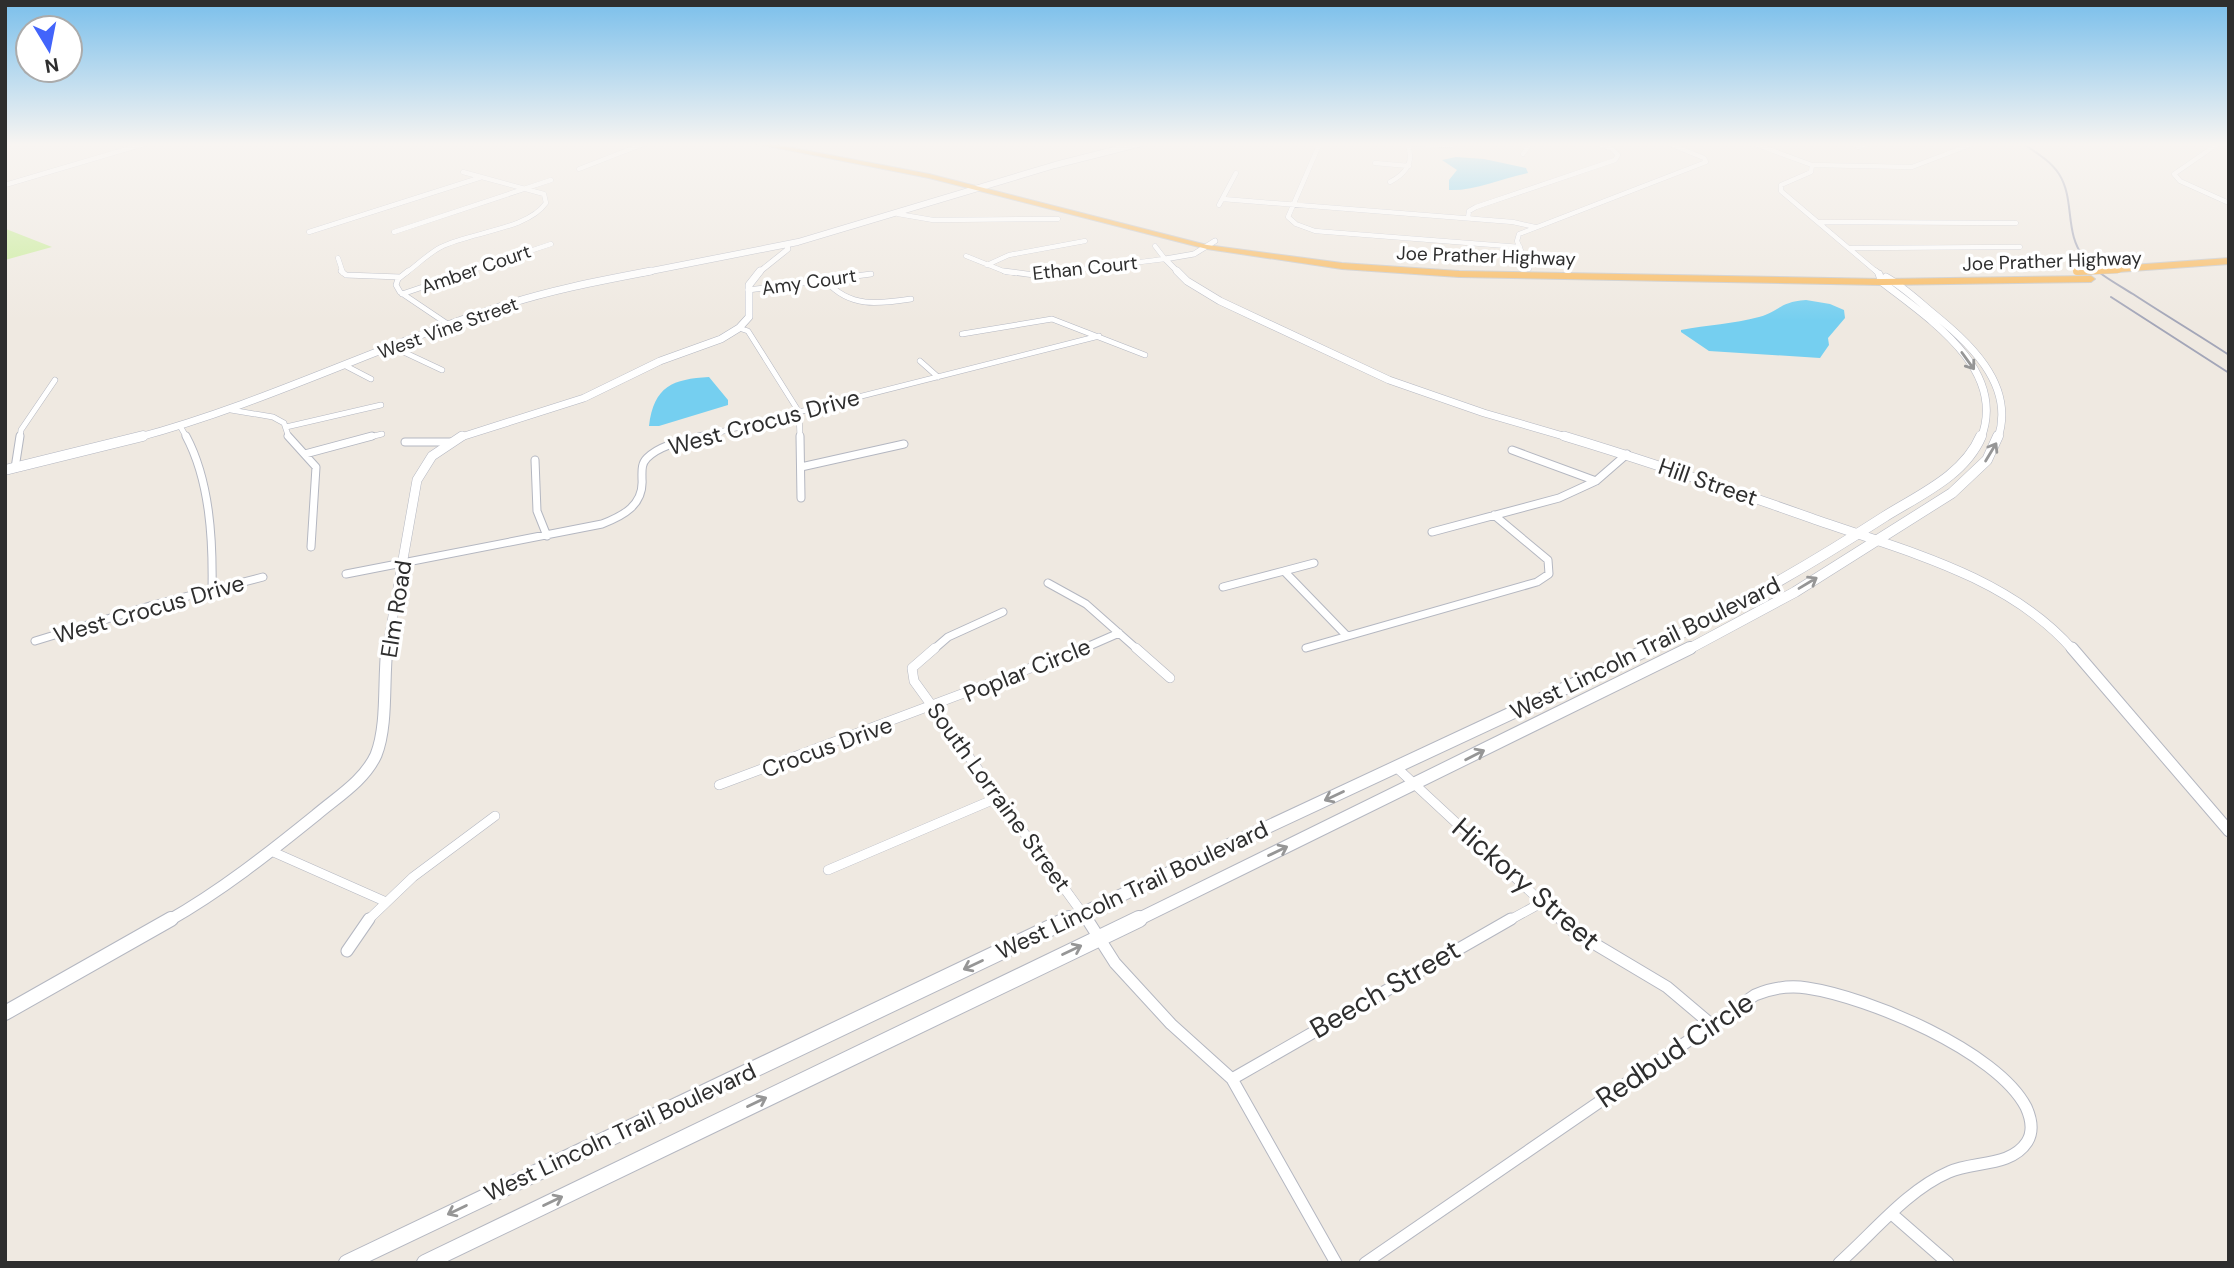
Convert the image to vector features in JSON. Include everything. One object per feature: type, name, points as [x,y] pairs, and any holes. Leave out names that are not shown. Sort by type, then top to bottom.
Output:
[{"type":"highway","name":"Joe Prather Highway","points":[[1035,202],[1298,262],[1413,272],[1880,278],[2118,270],[2229,261]]},
{"type":"highway","name":"Joe Prather Highway","points":[[1056,202],[1211,244],[1358,261],[1529,269],[1880,278],[1894,282],[2091,279],[2229,269]]},
{"type":"main road","name":"West Vine Street","points":[[5,470],[180,426],[231,410],[449,325],[523,300],[579,285],[788,245],[937,202]]},
{"type":"main road","name":"West Lincoln Trail Boulevard","points":[[347,1263],[1083,912],[1709,621],[1858,534],[1958,468],[1979,443],[1986,418],[1982,384],[1963,353],[1880,278]]},
{"type":"main road","name":"West Lincoln Trail Boulevard","points":[[425,1263],[1414,786],[1734,626],[1877,541],[1971,478],[1993,451],[2003,423],[2001,396],[1983,362],[1948,326],[1894,282]]},
{"type":"street","points":[[309,232],[403,202]]},
{"type":"street","points":[[394,232],[483,202]]},
{"type":"street","points":[[449,325],[402,294],[396,285],[400,277],[441,247],[537,213],[545,202]]},
{"type":"street","points":[[1268,202],[1513,222],[1535,227]]},
{"type":"street","points":[[1468,218],[1469,211],[1490,202]]},
{"type":"street","points":[[1529,269],[1517,241],[1518,234],[1600,202]]},
{"type":"street","points":[[1795,202],[1880,278]]},
{"type":"street","points":[[1294,204],[1288,216],[1290,220],[1315,231],[1520,247]]},
{"type":"street","points":[[898,214],[926,220],[1058,219]]},
{"type":"street","points":[[1818,222],[2016,223]]},
{"type":"street","points":[[987,265],[1019,253],[1085,241]]},
{"type":"street","name":"Amber Court","points":[[402,294],[551,244]]},
{"type":"street","points":[[1156,246],[1165,259],[1194,254],[1211,244]]},
{"type":"street","points":[[788,245],[788,249],[780,257],[751,281],[748,290],[751,313],[739,328],[748,331],[799,412],[801,498]]},
{"type":"street","points":[[1849,248],[2020,247]]},
{"type":"street","name":"Ethan Court","points":[[966,257],[1018,275],[1165,259]]},
{"type":"street","points":[[338,258],[341,272],[346,275],[400,277]]},
{"type":"street","name":"Hill Street","points":[[1165,259],[1187,281],[1220,301],[1389,380],[1472,409],[1627,454],[1858,534],[1982,581],[2017,601],[2049,625],[2076,652],[2229,831]]},
{"type":"street","name":"Amy Court","points":[[748,290],[871,274]]},
{"type":"street","points":[[827,281],[836,295],[855,302],[911,299]]},
{"type":"street","points":[[962,334],[1052,319],[1145,355]]},
{"type":"street","name":"Elm Road","points":[[5,1013],[184,913],[271,851],[362,776],[376,754],[381,732],[387,651],[418,475],[429,458],[450,442],[490,426],[581,400],[658,362],[739,328]]},
{"type":"street","name":"West Crocus Drive","points":[[346,574],[591,527],[627,512],[640,497],[642,466],[648,457],[661,449],[1099,336]]},
{"type":"street","points":[[393,347],[442,370]]},
{"type":"street","points":[[920,360],[938,377]]},
{"type":"street","points":[[346,366],[371,379]]},
{"type":"street","points":[[15,468],[20,430],[55,380]]},
{"type":"street","points":[[286,427],[381,405]]},
{"type":"street","points":[[231,410],[273,417],[284,422],[289,438],[316,467],[311,547]]},
{"type":"street","points":[[180,426],[205,499],[211,541],[212,590]]},
{"type":"street","points":[[305,454],[382,434]]},
{"type":"street","points":[[405,442],[450,442]]},
{"type":"street","points":[[801,467],[904,444]]},
{"type":"street","points":[[1512,450],[1595,481]]},
{"type":"street","points":[[1432,532],[1559,498],[1595,481],[1627,454]]},
{"type":"street","points":[[536,460],[537,510],[547,536]]},
{"type":"street","points":[[1306,648],[1537,582],[1549,574],[1548,559],[1494,515]]},
{"type":"street","points":[[1223,587],[1314,563]]},
{"type":"street","points":[[1284,571],[1347,636]]},
{"type":"street","name":"West Crocus Drive","points":[[35,641],[263,578]]},
{"type":"street","points":[[1048,583],[1086,604],[1170,678]]},
{"type":"street","name":"South Lorraine Street","points":[[1003,612],[948,637],[912,668],[914,681],[1083,912],[1115,963],[1147,999],[1231,1079],[1336,1263]]},
{"type":"street","name":"Poplar Circle","points":[[934,707],[1045,665],[1119,633]]},
{"type":"street","name":"Crocus Drive","points":[[719,785],[934,707]]},
{"type":"street","name":"Hickory Street","points":[[1396,767],[1541,903],[1586,940],[1667,987],[1712,1025]]},
{"type":"street","points":[[828,870],[997,798]]},
{"type":"street","points":[[347,951],[354,937],[384,901],[495,817]]},
{"type":"street","points":[[271,851],[384,901]]},
{"type":"street","name":"Beech Street","points":[[1231,1079],[1541,903]]},
{"type":"street","name":"Redbud Circle","points":[[1365,1263],[1712,1025],[1767,990],[1780,987],[1808,988],[1850,1000],[1955,1044],[2003,1075],[2014,1088],[2029,1115],[2029,1139],[2022,1148],[2000,1159],[1952,1170],[1938,1178],[1839,1263]]},
{"type":"street","points":[[1893,1215],[1948,1263]]},
{"type":"green space","points":[[6,229],[52,247],[5,260]]},
{"type":"water","points":[[1806,300],[1830,304],[1844,310],[1845,318],[1828,338],[1829,345],[1820,358],[1709,351],[1681,332],[1759,317],[1790,303]]},
{"type":"water","points":[[709,377],[728,400],[728,405],[659,426],[649,426],[655,402],[667,387],[685,380]]},
{"type":"railway","points":[[2068,202],[2074,239],[2091,265],[2229,355]]},
{"type":"railway","points":[[2111,297],[2229,373]]}]
